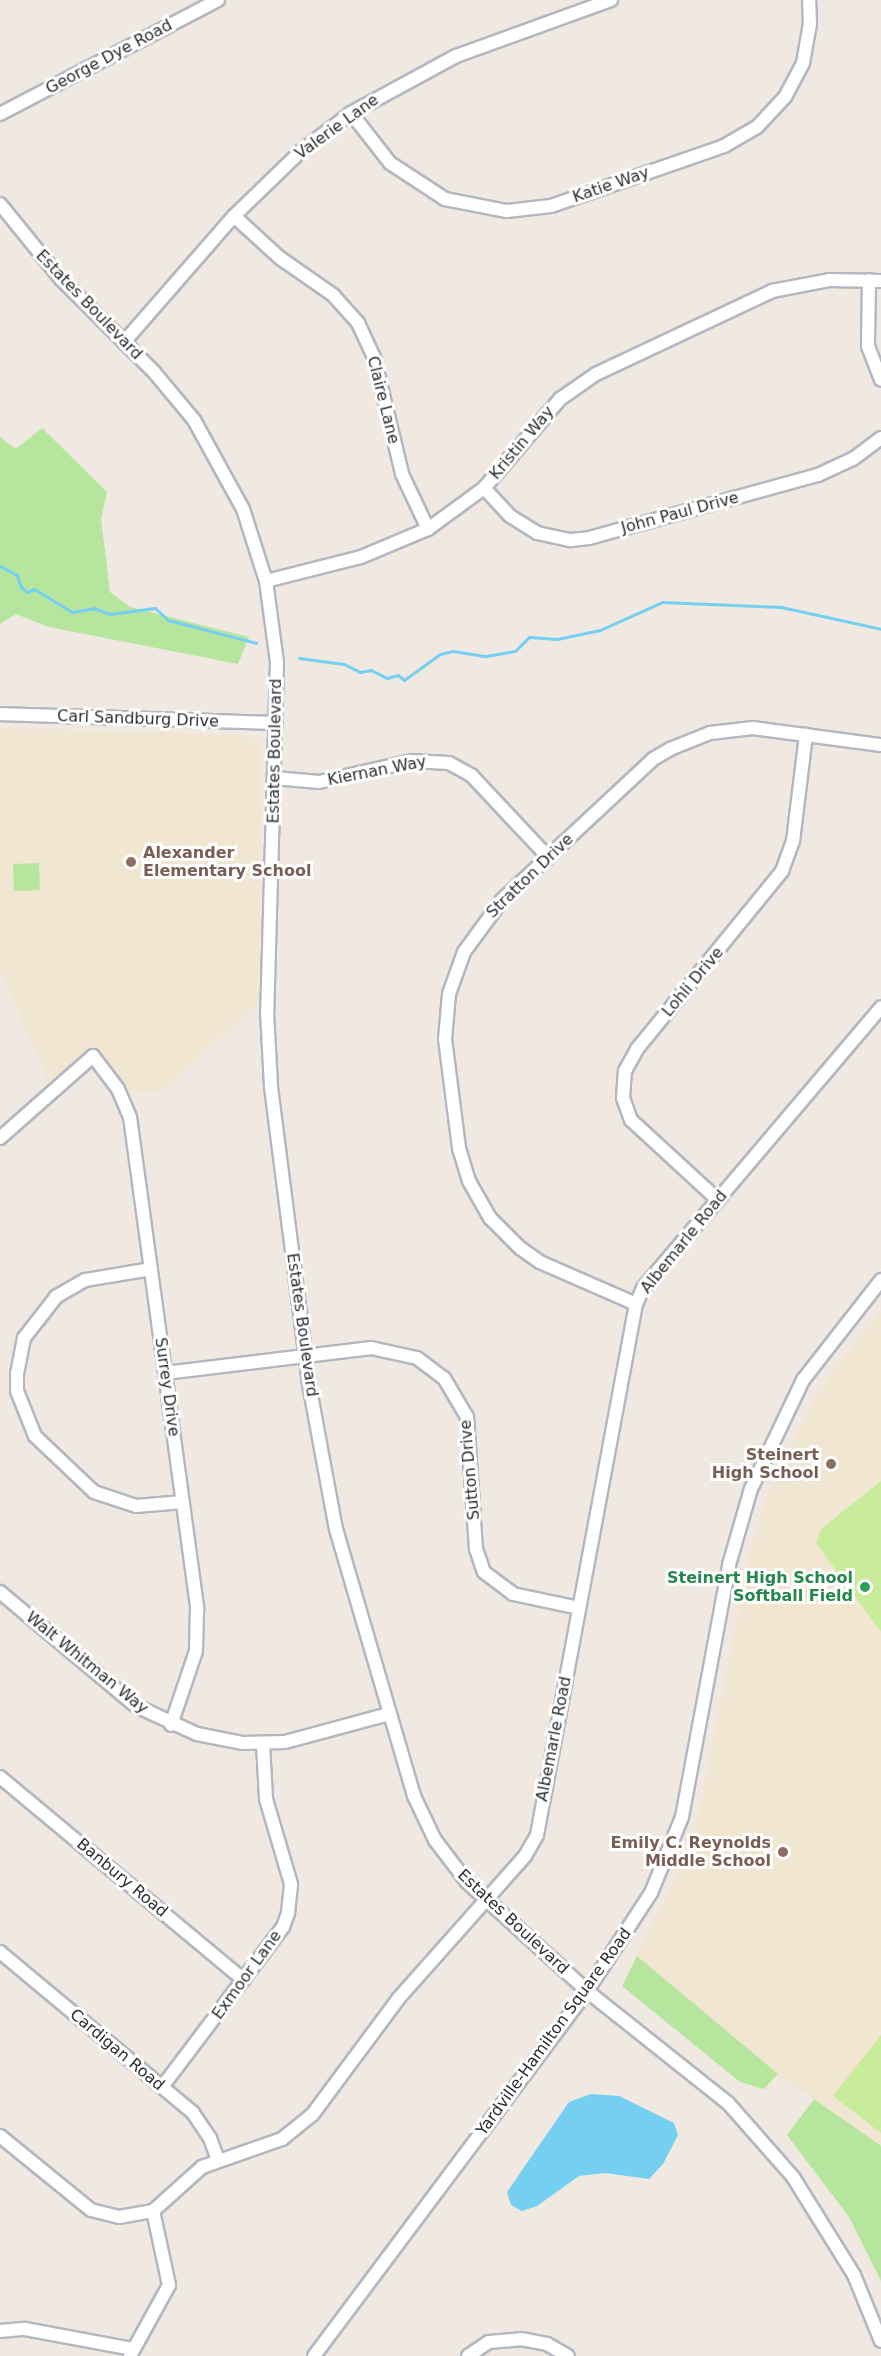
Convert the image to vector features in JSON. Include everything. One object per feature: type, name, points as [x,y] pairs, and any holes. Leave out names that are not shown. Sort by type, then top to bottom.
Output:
[{"type":"street","name":"George Dye Road","points":[[0,114],[218,0]]},
{"type":"street","name":"Valerie Lane","points":[[124,342],[234,216],[301,151],[351,113],[456,56],[611,0]]},
{"type":"street","name":"Katie Way","points":[[351,113],[390,163],[445,198],[507,211],[551,206],[724,146],[757,127],[785,97],[803,63],[810,25],[809,0]]},
{"type":"street","name":"Estates Boulevard","points":[[0,204],[61,279],[175,395],[215,453],[243,509],[266,581],[276,651],[268,1049],[306,1356],[336,1529],[389,1714],[427,1824],[450,1862],[485,1900],[587,1991],[728,2103],[793,2176],[843,2254],[881,2341]]},
{"type":"street","name":"Claire Lane","points":[[234,216],[280,258],[333,295],[358,323],[374,357],[402,474],[428,529]]},
{"type":"street","name":"Kristin Way","points":[[266,581],[361,557],[428,529],[484,488],[560,399],[596,374],[772,291],[829,280],[875,281]]},
{"type":"street","points":[[875,281],[868,346],[881,380]]},
{"type":"street","name":"John Paul Drive","points":[[484,488],[510,516],[537,533],[571,540],[589,538],[818,475],[853,459],[881,438]]},
{"type":"street","name":"Carl Sandburg Drive","points":[[0,714],[276,723]]},
{"type":"street","name":"Stratton Drive","points":[[636,1304],[540,1262],[520,1248],[490,1218],[477,1198],[459,1148],[445,1039],[455,973],[488,915],[652,759],[670,748],[710,733],[732,729],[806,735],[881,745]]},
{"type":"street","name":"Lohli Drive","points":[[718,1200],[638,1130],[626,1109],[622,1084],[637,1049],[782,871],[793,842],[806,735]]},
{"type":"street","name":"Kiernan Way","points":[[275,778],[319,782],[412,761],[449,763],[472,776],[548,857]]},
{"type":"street","name":"Albemarle Road","points":[[153,2211],[189,2176],[218,2160],[282,2139],[312,2115],[398,1999],[525,1856],[537,1836],[636,1304],[643,1288],[881,1007]]},
{"type":"street","name":"Surrey Drive","points":[[0,1138],[93,1056],[118,1089],[130,1117],[183,1502],[198,1630],[191,1672],[171,1725]]},
{"type":"street","points":[[151,1269],[85,1280],[56,1297],[24,1338],[17,1373],[17,1391],[35,1436],[94,1492],[135,1506],[183,1502]]},
{"type":"street","name":"Yardville-Hamilton Square Road","points":[[314,2356],[587,1991],[651,1893],[675,1841],[729,1565],[766,1451],[803,1380],[881,1280]]},
{"type":"street","name":"Sutton Drive","points":[[165,1373],[386,1349],[417,1358],[444,1378],[462,1402],[471,1433],[476,1549],[484,1572],[513,1594],[579,1608]]},
{"type":"street","name":"Walt Whitman Way","points":[[0,1592],[136,1706],[171,1725],[219,1740],[263,1743],[307,1738],[389,1714]]},
{"type":"street","name":"Exmoor Lane","points":[[162,2087],[283,1927],[291,1899],[289,1873],[266,1798],[263,1743]]},
{"type":"street","name":"Banbury Road","points":[[0,1777],[244,1980]]},
{"type":"street","name":"Cardigan Road","points":[[0,1952],[162,2087],[202,2124],[218,2160]]},
{"type":"street","points":[[0,2136],[91,2210],[119,2217],[153,2211],[169,2285],[131,2352],[25,2329],[0,2331]]},
{"type":"street","points":[[468,2356],[489,2342],[522,2339],[547,2344],[568,2356]]},
{"type":"shaded area","name":"Alexander Elementary School","points":[[0,728],[247,735],[262,746],[258,1004],[162,1091],[131,1091],[91,1046],[49,1083],[0,969]]},
{"type":"shaded area","name":"Emily C. Reynolds Middle School","points":[[881,1311],[881,2146],[778,2074],[637,1956],[671,1889],[699,1814],[750,1552],[767,1496],[796,1432],[833,1370]]},
{"type":"green space","points":[[42,428],[107,492],[101,519],[110,592],[130,607],[249,637],[238,664],[49,627],[16,614],[0,624],[0,437],[16,449]]},
{"type":"green space","points":[[39,863],[40,890],[14,891],[13,864]]},
{"type":"green space","name":"Steinert High School Softball Field","points":[[881,1481],[881,1632],[816,1543],[821,1529]]},
{"type":"green space","points":[[637,1956],[778,2074],[764,2089],[740,2082],[622,1986]]},
{"type":"green space","points":[[881,2035],[881,2133],[833,2096]]},
{"type":"green space","points":[[814,2099],[881,2146],[881,2281],[849,2217],[787,2135]]},
{"type":"water","points":[[591,2094],[619,2096],[674,2123],[678,2135],[663,2164],[649,2179],[605,2173],[579,2176],[537,2206],[522,2211],[511,2205],[507,2192],[569,2102]]},
{"type":"waterway","points":[[0,566],[17,575],[21,587],[27,592],[34,589],[72,612],[94,608],[110,614],[155,608],[168,620],[256,643]]},
{"type":"waterway","points":[[299,658],[344,664],[360,672],[371,670],[387,678],[398,675],[404,680],[440,654],[453,651],[486,656],[515,651],[529,637],[557,639],[600,630],[662,602],[781,607],[881,629]]},
{"type":"place","name":"Alexander Elementary School","points":[[131,862]]},
{"type":"place","name":"Steinert High School","points":[[831,1464]]},
{"type":"place","name":"Steinert High School Softball Field","points":[[865,1587]]},
{"type":"place","name":"Emily C. Reynolds Middle School","points":[[783,1852]]}]
